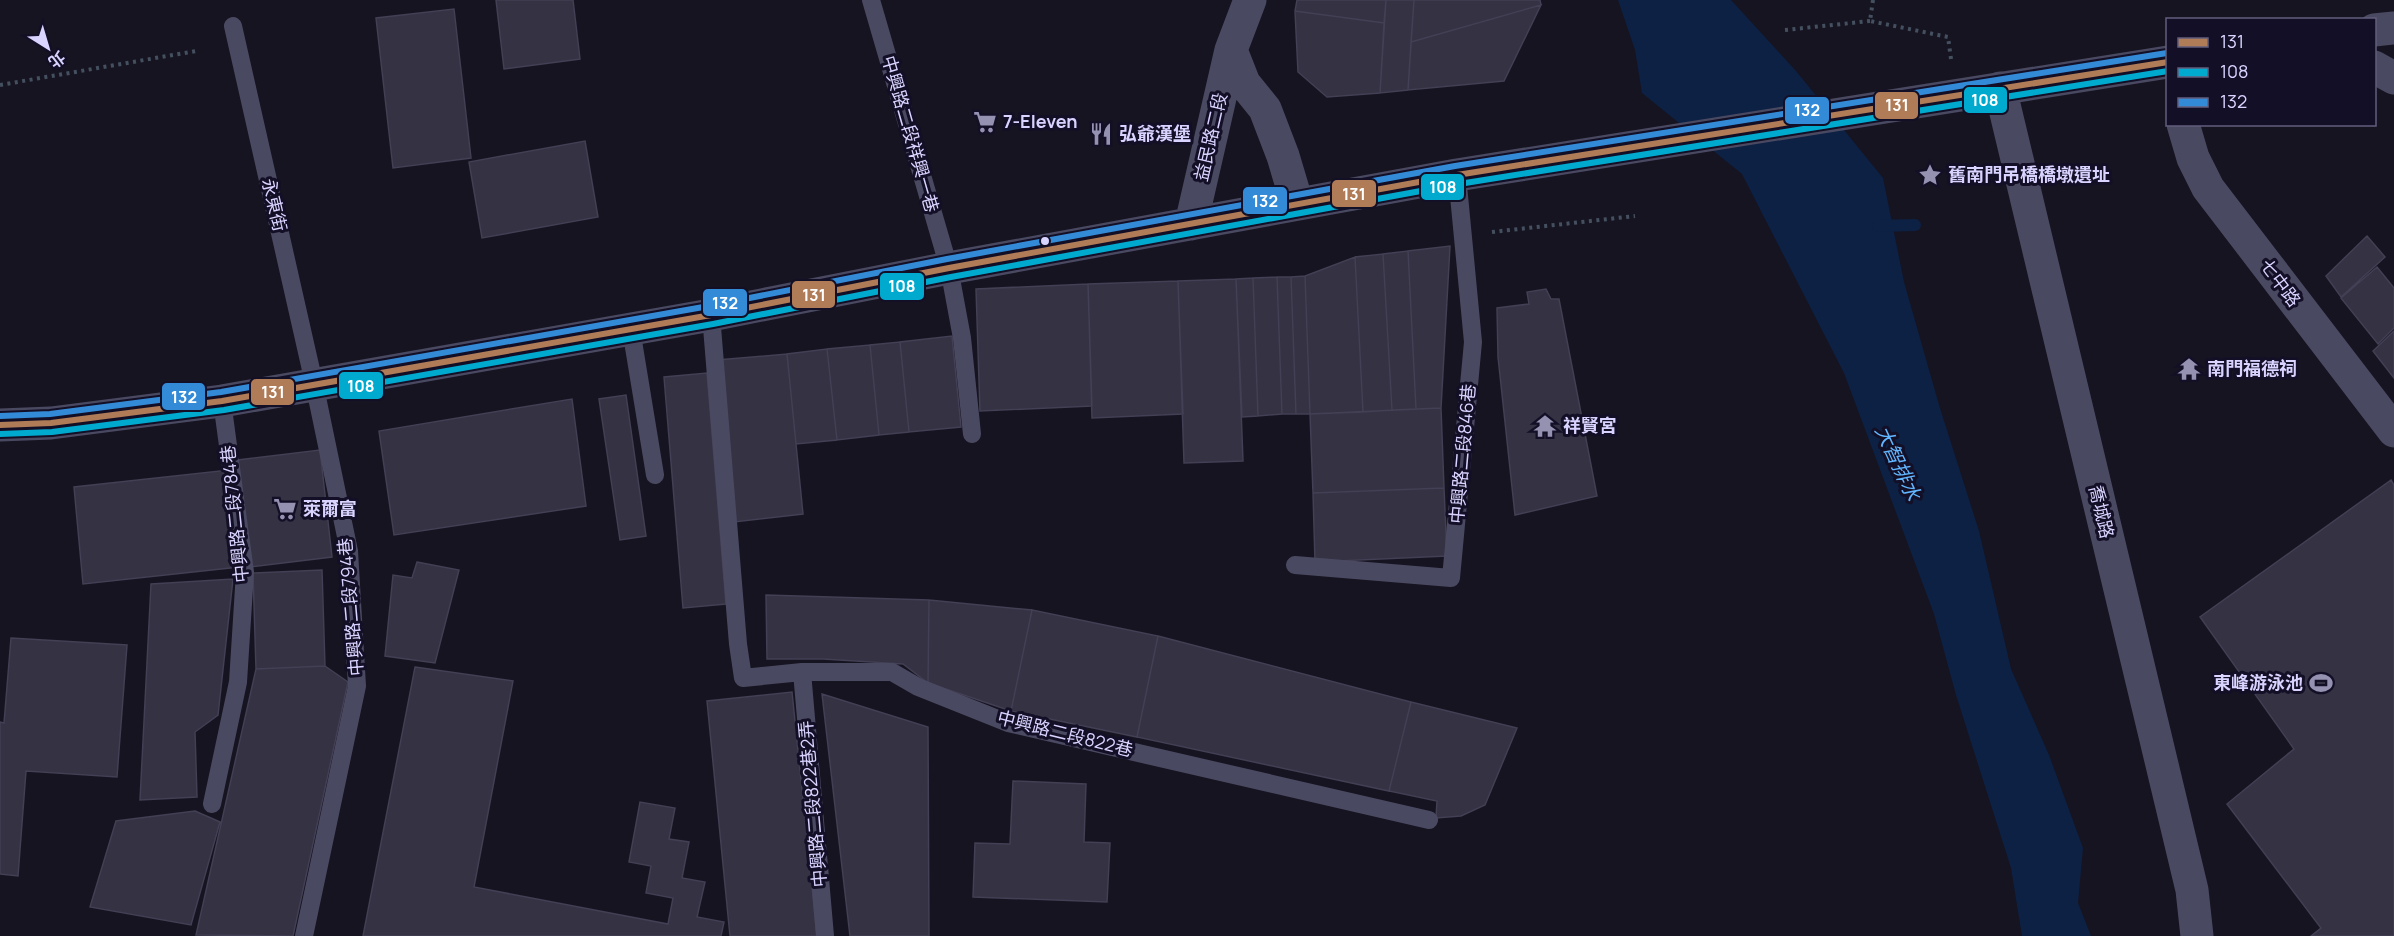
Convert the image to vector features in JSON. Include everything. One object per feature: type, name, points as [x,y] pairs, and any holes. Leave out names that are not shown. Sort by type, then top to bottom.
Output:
[{"type":"street","name":"益民路二段","points":[[1191,224],[1232,50],[1250,0]]},
{"type":"street","points":[[2376,30],[2394,28]]},
{"type":"street","name":"益民路二段","points":[[1232,50],[1244,83],[1264,109],[1283,156],[1297,203]]},
{"type":"street","points":[[0,425],[51,423],[222,401],[711,315],[949,267],[1457,174],[2166,63]]},
{"type":"street","points":[[2376,68],[2394,78]]},
{"type":"street","name":"喬城路","points":[[2000,88],[2192,890],[2197,936]]},
{"type":"street","name":"七中路","points":[[2184,126],[2193,159],[2208,188],[2394,431]]},
{"type":"lane","name":"中興路二段祥興一巷","points":[[872,0],[949,267],[962,338],[972,434]]},
{"type":"lane","name":"永東街","points":[[233,26],[314,383]]},
{"type":"lane","name":"中興路二段846巷","points":[[1295,565],[1451,578],[1473,342],[1457,174]]},
{"type":"lane","name":"中興路二段822巷","points":[[711,315],[738,644],[743,678],[802,672],[892,672],[918,687],[1008,723],[1429,820]]},
{"type":"lane","points":[[631,329],[655,475]]},
{"type":"lane","name":"中興路二段794巷","points":[[304,936],[357,686],[349,551],[314,383]]},
{"type":"lane","name":"中興路二段784巷","points":[[212,804],[238,682],[245,572],[222,401]]},
{"type":"lane","name":"中興路二段822巷2弄","points":[[802,672],[825,936]]},
{"type":"path","points":[[1870,21],[1873,0]]},
{"type":"path","points":[[1785,30],[1870,21],[1948,37],[1956,95]]},
{"type":"path","points":[[0,85],[196,51]]},
{"type":"path","points":[[1464,236],[1635,216]]},
{"type":"water","name":"大智排水","points":[[1618,0],[1731,0],[1796,71],[1883,178],[1904,282],[1939,405],[1979,531],[2011,669],[2049,755],[2083,848],[2078,903],[2091,936],[2022,936],[2011,868],[1956,695],[1934,614],[1844,373],[1742,174],[1642,93],[1635,50]]},
{"type":"building","points":[[496,0],[573,0],[580,59],[504,69]]},
{"type":"building","points":[[1297,0],[1386,0],[1384,23],[1295,11]]},
{"type":"building","points":[[1386,0],[1414,0],[1408,90],[1380,93]]},
{"type":"building","points":[[1414,0],[1540,0],[1541,5],[1411,42]]},
{"type":"building","points":[[1541,5],[1504,81],[1408,90],[1411,42]]},
{"type":"building","points":[[454,9],[471,158],[393,168],[376,18]]},
{"type":"building","points":[[1295,11],[1384,23],[1380,93],[1327,97],[1298,72]]},
{"type":"building","points":[[585,141],[598,217],[482,238],[469,162]]},
{"type":"building","points":[[2367,236],[2385,257],[2341,297],[2326,276]]},
{"type":"building","points":[[1450,246],[1441,408],[1416,409],[1408,251]]},
{"type":"building","points":[[1408,251],[1416,409],[1392,410],[1383,254]]},
{"type":"building","points":[[1383,254],[1392,410],[1363,412],[1355,257]]},
{"type":"building","points":[[1355,257],[1363,412],[1310,414],[1305,276]]},
{"type":"building","points":[[2377,267],[2394,288],[2394,328],[2378,344],[2341,298]]},
{"type":"building","points":[[1305,276],[1310,414],[1296,414],[1291,277]]},
{"type":"building","points":[[1277,277],[1282,414],[1258,416],[1253,278]]},
{"type":"building","points":[[1277,277],[1291,277],[1296,414],[1282,414]]},
{"type":"building","points":[[1253,278],[1258,416],[1242,417],[1236,279]]},
{"type":"building","points":[[1236,279],[1243,461],[1184,463],[1178,281]]},
{"type":"building","points":[[1178,281],[1183,414],[1092,418],[1088,284]]},
{"type":"building","points":[[1088,284],[1092,406],[980,411],[976,289]]},
{"type":"building","name":"祥賢宮","points":[[1546,289],[1551,299],[1559,299],[1597,496],[1515,515],[1498,357],[1497,308],[1529,304],[1527,292]]},
{"type":"building","points":[[2394,331],[2394,378],[2373,351]]},
{"type":"building","points":[[952,336],[961,427],[909,432],[900,342]]},
{"type":"building","points":[[900,342],[909,432],[879,435],[870,345]]},
{"type":"building","points":[[870,345],[879,435],[837,440],[827,349]]},
{"type":"building","points":[[827,349],[837,440],[796,444],[787,354]]},
{"type":"building","points":[[787,354],[803,514],[734,522],[717,360]]},
{"type":"building","points":[[707,373],[726,604],[683,608],[664,377]]},
{"type":"building","points":[[626,395],[646,536],[620,540],[599,399]]},
{"type":"building","points":[[572,399],[586,506],[394,535],[379,431]]},
{"type":"building","points":[[1441,408],[1444,488],[1313,493],[1310,414]]},
{"type":"building","name":"萊爾富","points":[[320,450],[332,557],[249,567],[238,460]]},
{"type":"building","points":[[229,470],[239,567],[83,584],[74,487]]},
{"type":"building","name":"東峰游泳池","points":[[2391,480],[2394,485],[2394,936],[2311,936],[2321,928],[2227,804],[2294,749],[2200,617]]},
{"type":"building","points":[[1444,488],[1447,556],[1315,562],[1313,493]]},
{"type":"building","points":[[417,562],[459,570],[435,663],[385,656],[393,575],[412,578]]},
{"type":"building","points":[[322,570],[325,666],[256,669],[253,573]]},
{"type":"building","points":[[233,579],[218,715],[195,732],[197,797],[140,800],[151,584]]},
{"type":"building","points":[[766,595],[929,600],[928,683],[903,664],[823,659],[767,659]]},
{"type":"building","points":[[929,600],[1032,610],[1011,711],[928,683]]},
{"type":"building","points":[[1032,610],[1158,636],[1137,737],[1011,711]]},
{"type":"building","points":[[1158,636],[1411,702],[1389,791],[1137,737]]},
{"type":"building","points":[[11,638],[127,645],[117,777],[26,771],[18,876],[0,874],[0,722],[4,723]]},
{"type":"building","points":[[325,666],[348,682],[293,936],[196,935],[256,669]]},
{"type":"building","points":[[415,667],[513,681],[474,887],[668,924],[673,898],[646,893],[651,866],[629,862],[640,802],[675,808],[669,839],[689,842],[682,878],[705,882],[697,917],[724,922],[721,936],[363,936]]},
{"type":"building","points":[[792,692],[817,936],[730,936],[707,701]]},
{"type":"building","points":[[822,694],[928,727],[929,936],[850,936]]},
{"type":"building","points":[[1411,702],[1517,728],[1485,805],[1461,816],[1436,818],[1437,801],[1389,791]]},
{"type":"building","points":[[1013,781],[1086,784],[1084,842],[1110,843],[1107,902],[973,897],[975,843],[1010,844]]},
{"type":"building","points":[[195,811],[220,822],[191,925],[90,907],[116,821]]},
{"type":"waterway","points":[[1878,226],[1915,225]]},
{"type":"transit line","name":"132","points":[[0,416],[50,414],[221,392],[709,306],[947,259],[1455,166],[2166,53]]},
{"type":"transit line","name":"131","points":[[0,425],[51,423],[222,401],[711,315],[949,268],[1457,175],[2166,62]]},
{"type":"transit line","name":"108","points":[[0,434],[52,432],[224,410],[713,324],[951,277],[1459,184],[2166,71]]},
{"type":"place","name":"7-Eleven","points":[[985,122]]},
{"type":"place","name":"弘爺漢堡","points":[[1101,134]]},
{"type":"place","name":"舊南門吊橋橋墩遺址","points":[[1930,175]]},
{"type":"place","name":"南門福德祠","points":[[2189,369]]},
{"type":"place","name":"祥賢宮","points":[[1545,426]]},
{"type":"place","name":"萊爾富","points":[[285,509]]},
{"type":"place","name":"東峰游泳池","points":[[2321,683]]}]
